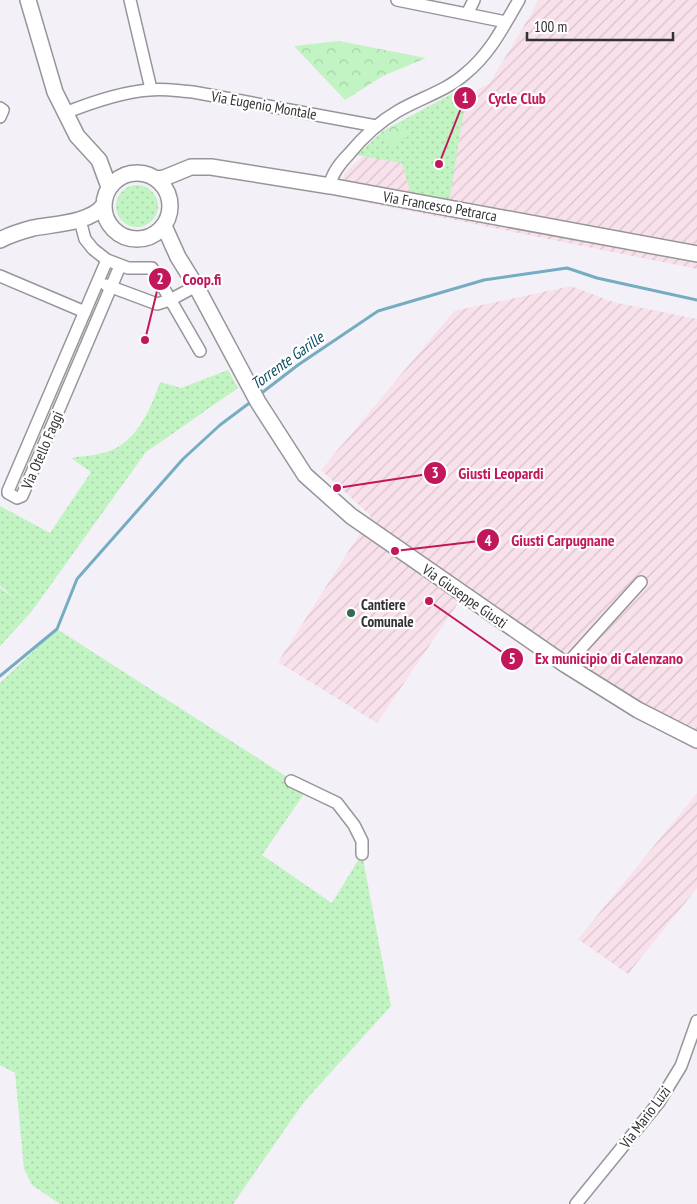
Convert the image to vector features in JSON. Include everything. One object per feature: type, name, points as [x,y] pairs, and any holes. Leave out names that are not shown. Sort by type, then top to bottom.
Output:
[{"type":"street","points":[[130,0],[151,89]]},
{"type":"street","points":[[397,0],[433,3],[467,14],[506,22]]},
{"type":"street","points":[[467,14],[474,0]]},
{"type":"street","points":[[330,186],[330,180],[344,159],[376,126],[399,110],[453,84],[481,59],[497,39],[519,0]]},
{"type":"street","points":[[32,1],[55,92],[77,136],[100,162],[118,172],[126,174]]},
{"type":"street","name":"Via Eugenio Montale","points":[[65,113],[86,104],[151,89],[192,92],[376,126]]},
{"type":"street","points":[[100,162],[109,187]]},
{"type":"street","name":"Via Francesco Petrarca","points":[[157,179],[198,166],[330,186],[697,254]]},
{"type":"street","points":[[148,238],[164,226],[170,208],[172,187],[183,170]]},
{"type":"street","points":[[112,228],[107,221],[103,206],[109,187],[119,177],[142,172],[157,179],[167,190],[170,199]]},
{"type":"street","points":[[0,240],[18,232],[88,217],[99,211],[103,206]]},
{"type":"street","name":"Via Giuseppe Giusti","points":[[62,224],[96,224],[112,228],[122,236],[135,239],[148,238],[162,245],[178,257]]},
{"type":"street","points":[[81,224],[85,239],[93,249],[107,260],[120,266],[134,269],[152,268],[200,352]]},
{"type":"street","name":"Via Giuseppe Giusti","points":[[164,226],[178,257],[196,286],[258,402],[305,475],[351,516],[566,665],[638,710],[697,740]]},
{"type":"street","name":"Via Otello Faggi","points":[[107,260],[8,491],[8,493],[17,498],[22,496],[120,266]]},
{"type":"street","points":[[0,276],[84,312]]},
{"type":"street","points":[[98,282],[157,304],[170,300],[196,286]]},
{"type":"street","points":[[73,341],[85,346]]},
{"type":"street","points":[[566,665],[641,582]]},
{"type":"street","points":[[291,781],[337,803],[354,825],[362,841],[362,854]]},
{"type":"street","name":"Via Mario Luzi","points":[[576,1204],[659,1102],[681,1066],[697,1021]]},
{"type":"shaded area","points":[[538,0],[697,0],[697,269],[340,197],[344,174],[388,132],[489,84]]},
{"type":"shaded area","points":[[571,286],[613,302],[697,319],[697,751],[628,713],[562,672],[463,596],[377,723],[278,662],[371,516],[321,470],[454,311]]},
{"type":"shaded area","points":[[697,793],[697,888],[628,974],[578,939]]},
{"type":"green space","points":[[339,41],[426,58],[383,76],[345,100],[294,46]]},
{"type":"green space","points":[[468,85],[449,203],[412,197],[402,163],[357,155],[383,131]]},
{"type":"green space","points":[[402,122],[409,136],[391,146],[383,131]]},
{"type":"green space","points":[[141,185],[149,188],[155,194],[158,206],[155,218],[149,224],[133,227],[125,224],[119,218],[116,202],[119,194],[125,188]]},
{"type":"green space","points":[[228,370],[238,388],[146,452],[32,611],[0,646],[0,588],[16,599],[0,586],[0,506],[50,533],[91,472],[71,458],[107,452],[121,445],[137,430],[143,421],[160,382],[181,388]]},
{"type":"green space","points":[[57,629],[306,791],[262,855],[332,903],[362,854],[391,1006],[304,1102],[233,1204],[60,1204],[32,1185],[24,1169],[15,1073],[0,1065],[0,683]]},
{"type":"waterway","name":"Torrente Garille","points":[[259,395],[298,365],[378,311],[484,280],[567,268],[597,278],[697,300]]},
{"type":"waterway","name":"Torrente Garille","points":[[0,676],[57,629],[77,579],[183,459],[220,425],[252,401]]},
{"type":"place","name":"Cycle Club","points":[[439,164]]},
{"type":"place","name":"Coop.fi","points":[[145,340]]},
{"type":"place","name":"Giusti Leopardi","points":[[337,488]]},
{"type":"place","name":"Giusti Carpugnane","points":[[395,551]]},
{"type":"place","name":"Ex municipio di Calenzano","points":[[429,601]]},
{"type":"place","name":"Cantiere Comunale","points":[[351,613]]}]
